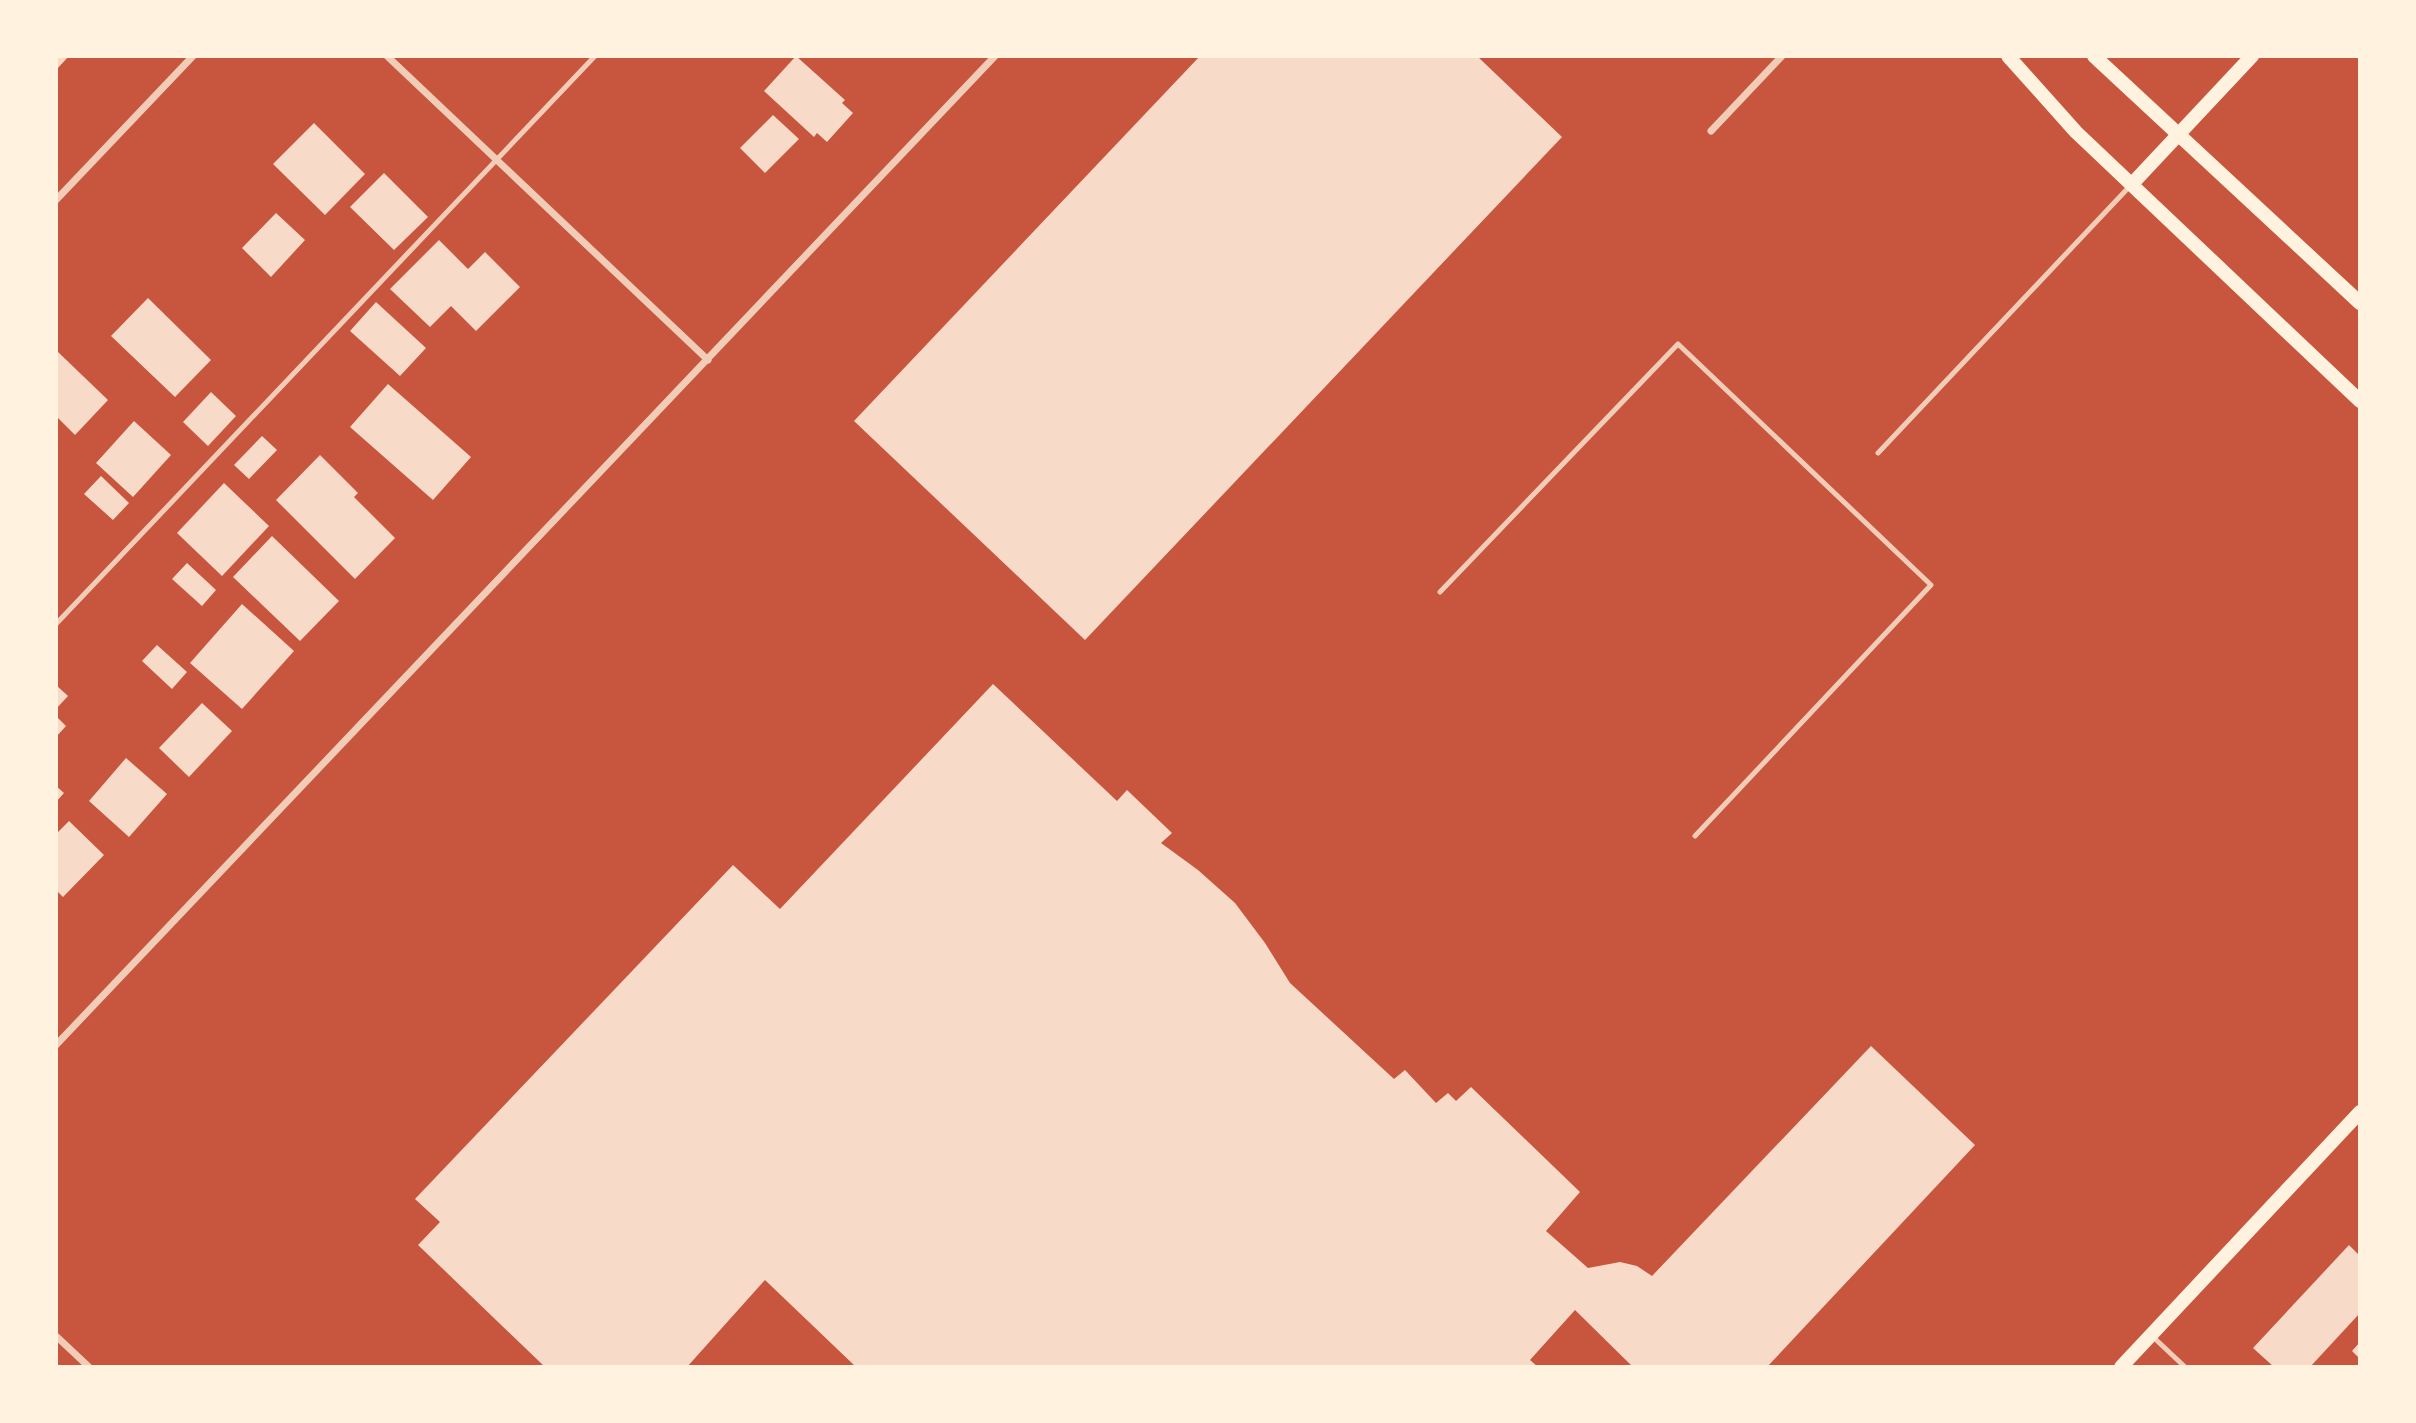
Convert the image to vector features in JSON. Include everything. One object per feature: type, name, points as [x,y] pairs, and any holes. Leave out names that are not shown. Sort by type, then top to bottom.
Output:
[{"type":"main road","points":[[2008,56],[2062,117],[2360,401]]},
{"type":"main road","points":[[2094,56],[2360,303]]},
{"type":"main road","points":[[2132,184],[2252,56]]},
{"type":"main road","points":[[2122,1367],[2357,1121]]},
{"type":"street","points":[[56,200],[193,56]]},
{"type":"street","points":[[387,56],[708,360]]},
{"type":"street","points":[[56,1045],[995,56]]},
{"type":"street","points":[[1712,131],[1782,56]]},
{"type":"street","points":[[56,1336],[89,1367]]},
{"type":"lane","points":[[56,624],[595,56]]},
{"type":"lane","points":[[1878,453],[2132,184]]},
{"type":"lane","points":[[1440,592],[1678,344],[1922,576],[1931,585],[1695,836]]},
{"type":"lane","points":[[2151,1335],[2185,1367]]},
{"type":"building","points":[[56,56],[69,56],[56,70]]},
{"type":"building","points":[[796,56],[845,100],[842,103],[853,113],[827,142],[817,133],[814,137],[764,91]]},
{"type":"building","points":[[1200,56],[1477,56],[1562,137],[1085,640],[854,421]]},
{"type":"building","points":[[773,115],[799,139],[765,173],[740,148]]},
{"type":"building","points":[[314,123],[365,174],[325,215],[273,164]]},
{"type":"building","points":[[384,173],[428,217],[394,250],[350,207]]},
{"type":"building","points":[[276,213],[305,240],[271,277],[242,248]]},
{"type":"building","points":[[439,240],[468,269],[485,252],[520,287],[476,331],[451,306],[430,327],[390,289]]},
{"type":"building","points":[[148,298],[211,360],[175,397],[111,336]]},
{"type":"building","points":[[376,302],[426,348],[400,376],[350,331]]},
{"type":"building","points":[[58,352],[108,400],[75,435],[56,416]]},
{"type":"building","points":[[388,384],[471,457],[433,500],[350,427]]},
{"type":"building","points":[[211,392],[236,416],[208,446],[183,422]]},
{"type":"building","points":[[134,421],[171,455],[133,497],[96,463]]},
{"type":"building","points":[[262,436],[277,450],[249,479],[234,465]]},
{"type":"building","points":[[320,455],[358,493],[354,497],[395,538],[355,579],[276,500]]},
{"type":"building","points":[[101,476],[129,503],[113,520],[84,494]]},
{"type":"building","points":[[224,483],[269,526],[222,576],[177,533]]},
{"type":"building","points":[[272,536],[339,601],[300,641],[233,577]]},
{"type":"building","points":[[187,563],[216,590],[202,606],[172,579]]},
{"type":"building","points":[[242,604],[294,651],[242,709],[190,663]]},
{"type":"building","points":[[157,645],[187,672],[172,689],[142,661]]},
{"type":"building","points":[[993,684],[1117,801],[1127,790],[1172,833],[1161,843],[1198,870],[1235,903],[1290,983],[1394,1079],[1405,1070],[1436,1103],[1448,1093],[1456,1101],[1471,1087],[1580,1192],[1546,1231],[1588,1268],[1620,1262],[1637,1266],[1652,1276],[1871,1046],[1975,1145],[1767,1367],[1633,1367],[1575,1310],[1530,1360],[1538,1367],[856,1367],[765,1280],[687,1367],[545,1367],[418,1245],[440,1222],[415,1199],[733,865],[780,909]]},
{"type":"building","points":[[56,685],[68,696],[56,709]]},
{"type":"building","points":[[202,703],[232,731],[189,777],[159,748]]},
{"type":"building","points":[[56,716],[66,726],[56,737]]},
{"type":"building","points":[[126,758],[167,794],[129,837],[89,801]]},
{"type":"building","points":[[56,786],[64,793],[56,802]]},
{"type":"building","points":[[69,821],[104,855],[63,897],[56,890],[56,834]]},
{"type":"building","points":[[2349,1245],[2360,1256],[2360,1313],[2310,1367],[2274,1367],[2253,1348]]},
{"type":"building","points":[[2360,1342],[2360,1359],[2352,1351]]}]
